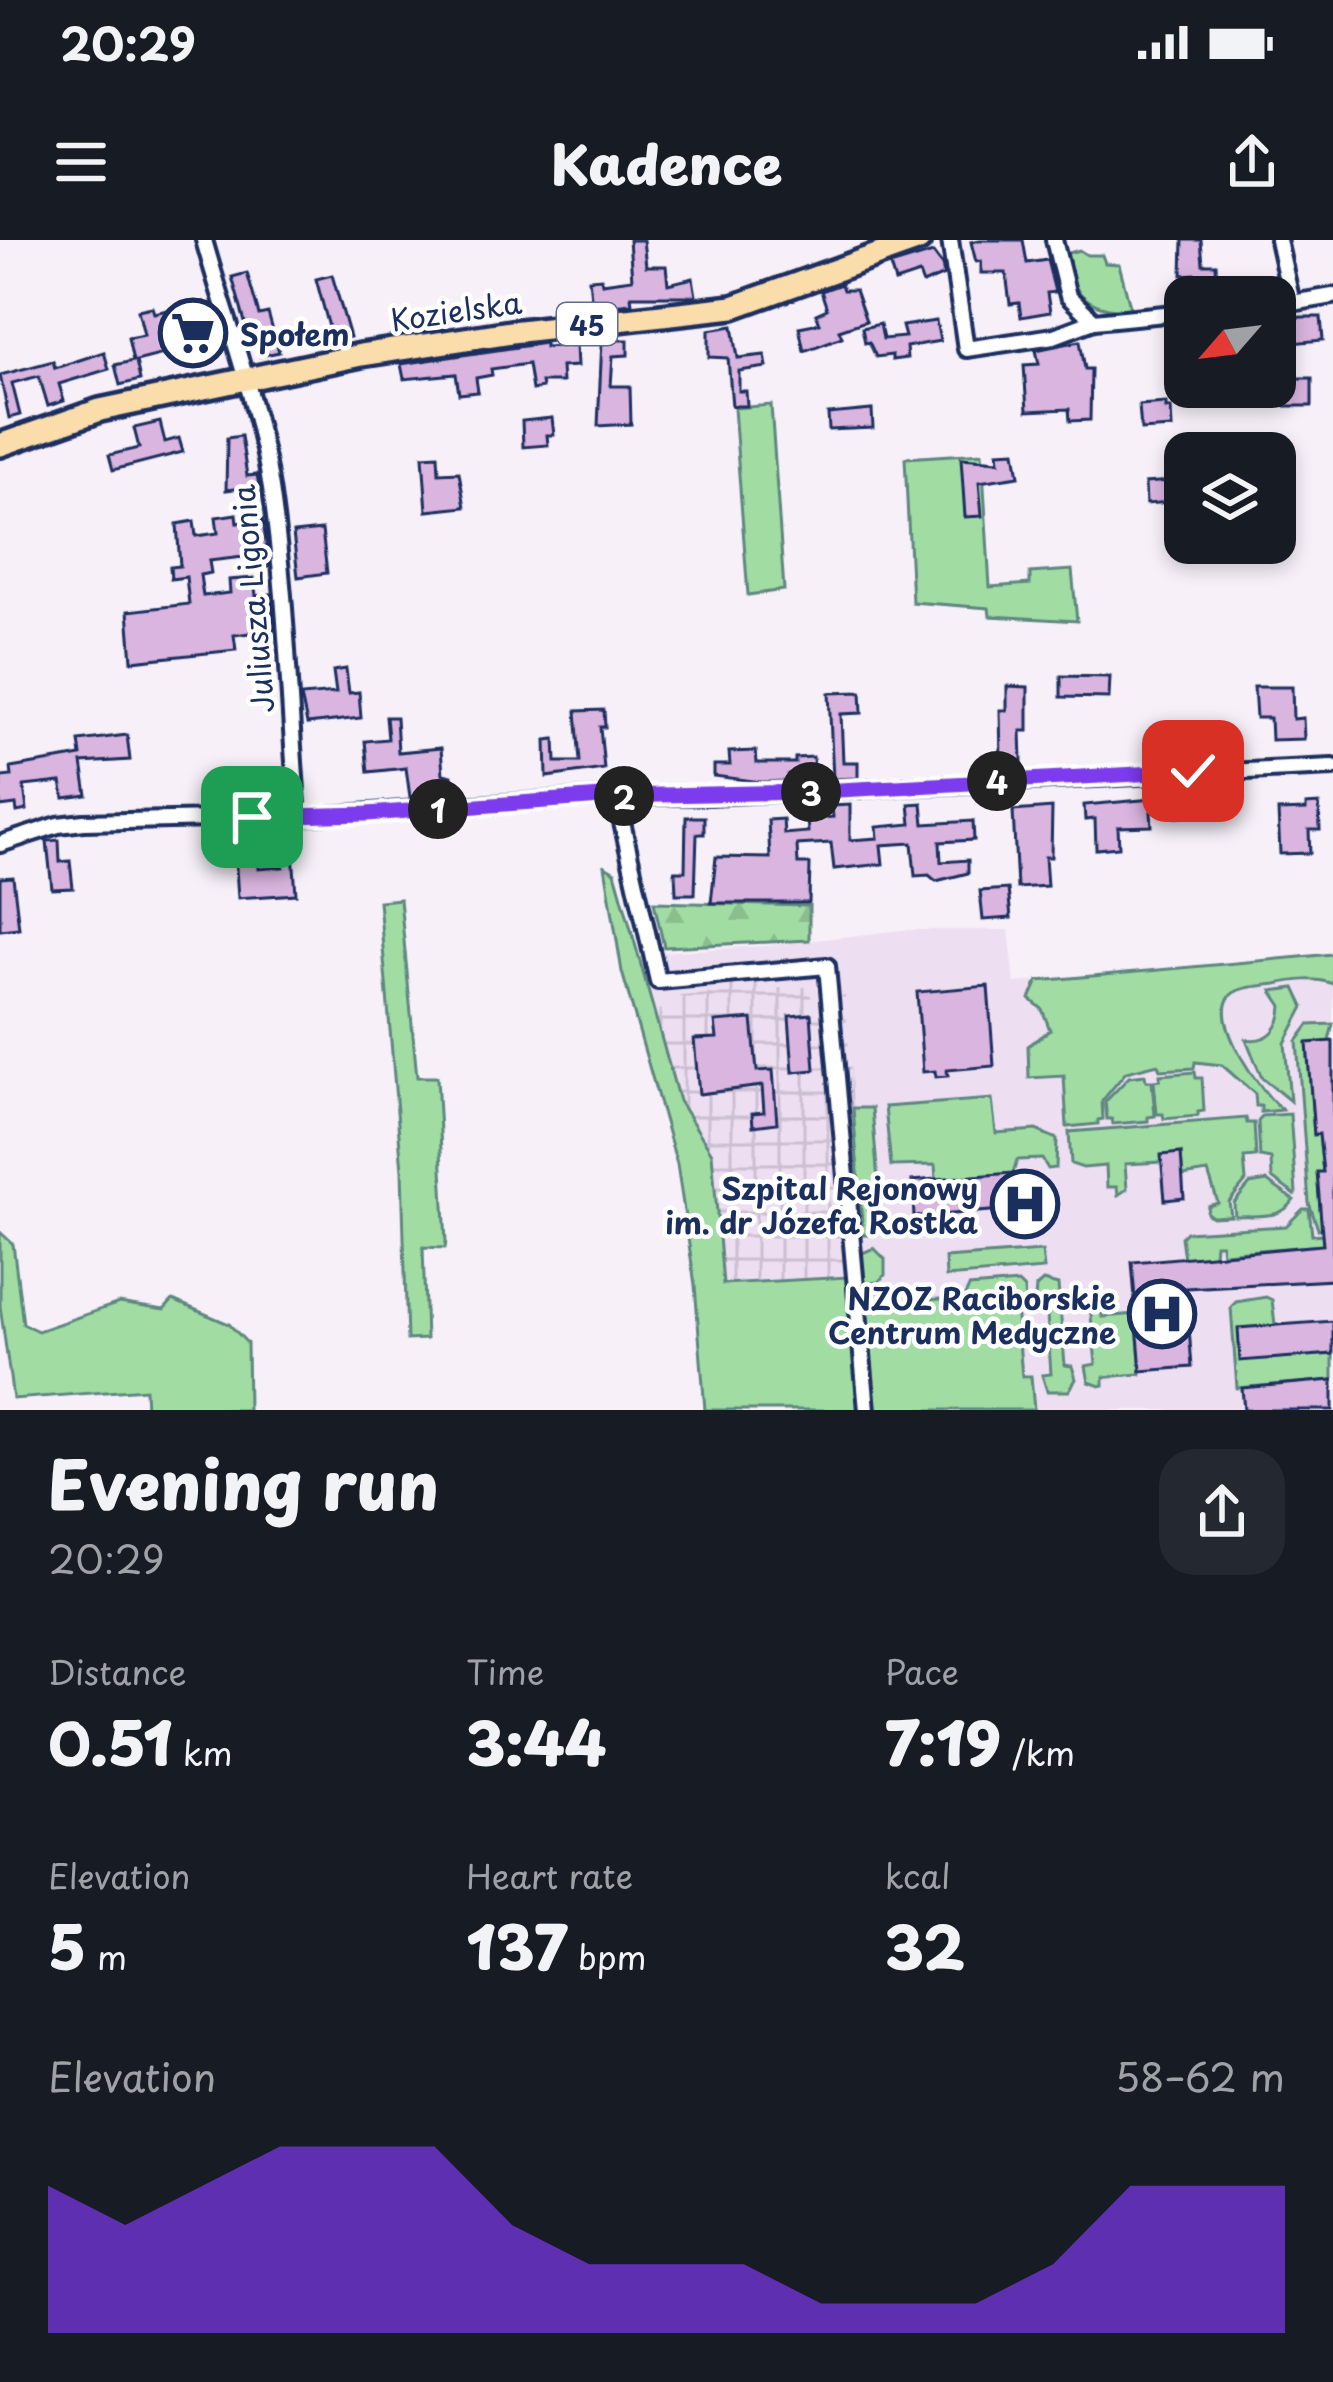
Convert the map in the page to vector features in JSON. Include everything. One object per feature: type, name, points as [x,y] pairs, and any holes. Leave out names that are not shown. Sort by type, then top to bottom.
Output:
[{"type":"main road","name":"Kozielska","points":[[0,445],[100,410],[442,341],[733,307],[919,240]]},
{"type":"street","name":"Juliusza Ligonia","points":[[204,240],[246,378],[271,489],[298,817]]},
{"type":"street","points":[[950,240],[966,349],[1054,336],[1094,321],[1164,314]]},
{"type":"street","points":[[1054,240],[1068,296],[1094,321]]},
{"type":"street","points":[[1278,240],[1281,276]]},
{"type":"street","points":[[1296,301],[1333,296]]},
{"type":"street","points":[[0,844],[71,823],[298,817],[616,796],[732,795],[1333,767]]},
{"type":"street","points":[[616,796],[658,981],[827,966],[867,1410]]},
{"type":"shaded area","name":"Szpital Rejonowy im. dr Józefa Rostka","points":[[901,930],[1009,930],[1015,983],[1333,954],[1333,1410],[859,1410],[848,1277],[723,1285],[720,1254],[646,966],[657,952],[765,946]]},
{"type":"shaded area","points":[[760,983],[764,989],[807,987],[812,999],[845,996],[866,1277],[723,1285],[712,1153],[679,1101],[654,1011],[674,1006],[680,996],[717,993],[722,985]]},
{"type":"green space","points":[[1079,250],[1102,255],[1105,263],[1119,264],[1131,310],[1103,307],[1077,290],[1061,255]]},
{"type":"green space","points":[[771,405],[784,590],[748,595],[734,408]]},
{"type":"green space","points":[[982,453],[990,587],[1030,584],[1030,573],[1072,570],[1077,621],[990,616],[989,608],[912,602],[905,458]]},
{"type":"green space","points":[[605,866],[615,872],[679,1101],[712,1153],[723,1284],[848,1277],[859,1410],[705,1410],[695,1285],[677,1164],[622,972]]},
{"type":"green space","points":[[400,899],[417,1077],[437,1077],[446,1242],[445,1248],[423,1247],[426,1339],[407,1340],[402,1170],[379,901]]},
{"type":"green space","points":[[654,902],[809,906],[809,940],[664,947]]},
{"type":"green space","points":[[1333,954],[1333,984],[1305,980],[1246,988],[1231,995],[1226,1006],[1226,1021],[1240,1056],[1282,1110],[1261,1112],[1255,1094],[1222,1065],[1195,1062],[1194,1068],[1160,1070],[1158,1064],[1126,1072],[1102,1101],[1103,1119],[1098,1124],[1067,1127],[1064,1076],[1029,1078],[1028,1046],[1050,1030],[1042,1009],[1030,999],[1038,981]]},
{"type":"green space","points":[[1295,988],[1304,1007],[1285,1043],[1290,1101],[1262,1078],[1246,1039],[1261,1039],[1276,1027],[1282,1006],[1272,991]]},
{"type":"green space","points":[[1333,1024],[1329,1041],[1307,1044],[1314,1134],[1319,1134],[1323,1172],[1317,1173],[1322,1228],[1318,1229],[1309,1203],[1297,1041],[1309,1025]]},
{"type":"green space","points":[[1195,1072],[1196,1078],[1202,1078],[1204,1111],[1198,1116],[1164,1119],[1157,1114],[1154,1081],[1160,1075]]},
{"type":"green space","points":[[1145,1075],[1146,1081],[1152,1081],[1155,1116],[1148,1121],[1113,1124],[1107,1119],[1105,1102],[1129,1077]]},
{"type":"green space","points":[[992,1099],[996,1133],[1036,1130],[1057,1139],[1056,1168],[1048,1169],[1042,1159],[1017,1160],[1013,1173],[936,1179],[935,1165],[891,1166],[885,1107]]},
{"type":"green space","points":[[853,1108],[872,1108],[882,1230],[878,1235],[863,1235]]},
{"type":"green space","points":[[1290,1114],[1295,1195],[1272,1178],[1271,1159],[1260,1157],[1258,1122],[1262,1116]]},
{"type":"green space","points":[[1246,1118],[1247,1123],[1254,1123],[1256,1157],[1244,1158],[1246,1181],[1229,1202],[1231,1216],[1207,1213],[1208,1206],[1218,1203],[1208,1172],[1183,1176],[1181,1154],[1162,1155],[1162,1162],[1125,1164],[1127,1189],[1118,1195],[1117,1187],[1107,1187],[1106,1166],[1071,1164],[1069,1132]]},
{"type":"green space","points":[[1267,1181],[1294,1200],[1289,1206],[1268,1215],[1235,1216],[1234,1203],[1250,1184]]},
{"type":"green space","points":[[1309,1209],[1312,1235],[1322,1234],[1323,1245],[1222,1253],[1221,1244],[1215,1244],[1214,1255],[1184,1258],[1181,1237],[1186,1232],[1286,1226]]},
{"type":"green space","points":[[0,1232],[13,1244],[23,1324],[38,1331],[119,1303],[164,1310],[173,1300],[229,1324],[247,1343],[248,1410],[146,1410],[145,1389],[13,1399],[0,1306]]},
{"type":"green space","points":[[874,1248],[885,1259],[885,1275],[868,1283],[868,1292],[893,1293],[899,1301],[964,1298],[969,1287],[1018,1283],[1024,1289],[1025,1305],[1016,1307],[1022,1376],[1031,1376],[1034,1410],[871,1410],[860,1254]]},
{"type":"green space","points":[[1042,1251],[1044,1269],[946,1277],[945,1258]]},
{"type":"green space","points":[[1043,1281],[1058,1285],[1065,1365],[1072,1366],[1076,1379],[1069,1391],[1047,1391],[1042,1375],[1051,1374],[1046,1300],[1035,1299],[1036,1287]]},
{"type":"green space","points":[[1101,1295],[1102,1317],[1136,1314],[1141,1374],[1104,1377],[1100,1386],[1089,1382],[1086,1366],[1096,1364],[1089,1296]]},
{"type":"green space","points":[[1266,1297],[1272,1300],[1275,1325],[1333,1354],[1333,1380],[1237,1388],[1231,1307]]},
{"type":"building","points":[[629,240],[643,240],[646,266],[666,266],[668,284],[693,278],[696,296],[631,296],[632,303],[592,307],[589,279],[601,278],[602,283],[632,279]]},
{"type":"building","points":[[1023,240],[1027,263],[1047,260],[1055,292],[1047,293],[1050,312],[1021,317],[1019,303],[1010,304],[1006,273],[981,273],[981,261],[976,262],[971,242]]},
{"type":"building","points":[[1183,240],[1201,240],[1203,264],[1216,264],[1217,276],[1182,275]]},
{"type":"building","points":[[933,253],[944,275],[923,284],[919,274],[895,282],[890,266]]},
{"type":"building","points":[[247,273],[259,315],[268,313],[279,352],[260,356],[253,324],[246,326],[232,277]]},
{"type":"building","points":[[332,275],[350,337],[333,342],[316,279]]},
{"type":"building","points":[[841,284],[843,290],[855,290],[866,321],[839,330],[842,337],[804,351],[799,327],[820,323],[816,314],[827,309],[821,291]]},
{"type":"building","points":[[204,302],[216,357],[183,365],[179,350],[136,361],[140,380],[120,385],[115,365],[133,361],[128,338],[144,335],[138,310],[152,307],[154,313]]},
{"type":"building","points":[[1296,317],[1321,317],[1323,340],[1296,343]]},
{"type":"building","points":[[936,321],[940,341],[906,347],[907,358],[892,360],[892,355],[876,357],[869,342],[865,343],[862,328],[880,324],[883,339],[905,337],[902,326]]},
{"type":"building","points":[[733,326],[738,358],[765,355],[767,367],[739,371],[739,391],[746,391],[747,406],[732,406],[728,358],[709,357],[709,330]]},
{"type":"building","points":[[602,340],[628,340],[628,355],[613,356],[611,386],[630,386],[631,424],[598,426]]},
{"type":"building","points":[[1080,341],[1085,369],[1091,369],[1090,420],[1070,421],[1069,409],[1027,411],[1024,365],[1039,364],[1036,350]]},
{"type":"building","points":[[545,343],[545,347],[576,345],[577,366],[561,367],[562,382],[541,382],[542,388],[532,390],[528,364],[491,369],[492,375],[476,378],[478,392],[459,394],[456,374],[404,379],[401,364]]},
{"type":"building","points":[[104,352],[109,369],[59,384],[64,401],[48,406],[39,376],[12,383],[20,415],[9,418],[0,375],[53,361],[55,368]]},
{"type":"building","points":[[1296,378],[1312,378],[1312,406],[1296,406]]},
{"type":"building","points":[[1164,403],[1164,408],[1171,408],[1172,428],[1141,430],[1139,405]]},
{"type":"building","points":[[872,410],[873,428],[829,430],[828,414]]},
{"type":"building","points":[[552,418],[554,435],[547,435],[548,445],[523,447],[522,421]]},
{"type":"building","points":[[160,422],[165,442],[179,438],[183,452],[113,470],[109,455],[139,448],[134,428]]},
{"type":"building","points":[[241,436],[247,476],[257,475],[259,486],[226,490],[227,438]]},
{"type":"building","points":[[1015,451],[1019,476],[979,482],[982,516],[965,517],[961,458],[999,461],[998,452]]},
{"type":"building","points":[[438,455],[439,473],[459,472],[465,507],[427,511],[423,456]]},
{"type":"building","points":[[1164,482],[1164,503],[1146,504],[1145,483]]},
{"type":"building","points":[[236,514],[237,523],[263,520],[269,566],[253,568],[252,556],[209,561],[211,573],[200,575],[203,596],[230,593],[229,580],[254,578],[256,596],[271,594],[274,630],[234,635],[236,650],[132,661],[128,611],[189,604],[186,577],[171,579],[170,567],[180,566],[177,524],[194,521],[196,536],[218,533],[216,517]]},
{"type":"building","points":[[322,530],[327,573],[298,577],[293,533]]},
{"type":"building","points":[[346,669],[349,693],[359,692],[361,718],[307,724],[301,696],[336,693],[333,671]]},
{"type":"building","points":[[1061,676],[1110,677],[1109,698],[1061,697]]},
{"type":"building","points":[[1007,686],[1028,687],[1022,761],[1001,762],[1000,710],[1007,710]]},
{"type":"building","points":[[1254,687],[1292,687],[1293,719],[1303,718],[1304,739],[1271,740],[1270,718],[1256,718]]},
{"type":"building","points":[[861,692],[862,713],[841,714],[843,762],[858,762],[858,778],[833,779],[829,693]]},
{"type":"building","points":[[604,710],[605,727],[600,727],[604,769],[547,777],[546,740],[555,739],[556,762],[580,762],[576,711]]},
{"type":"building","points":[[386,717],[396,717],[398,752],[441,748],[443,774],[452,776],[453,792],[410,797],[406,768],[368,772],[365,741],[388,739]]},
{"type":"building","points":[[127,735],[130,760],[82,763],[87,795],[64,798],[61,782],[24,786],[27,810],[17,812],[16,805],[0,807],[1,777],[12,776],[11,768],[81,756],[79,741]]},
{"type":"building","points":[[756,751],[757,763],[795,763],[795,758],[813,757],[814,774],[761,782],[714,776],[714,765],[730,765],[729,752]]},
{"type":"building","points":[[1198,798],[1199,815],[1177,817],[1177,810],[1151,812],[1152,826],[1118,827],[1119,847],[1096,849],[1095,819],[1085,820],[1084,805]]},
{"type":"building","points":[[922,803],[924,824],[973,821],[974,840],[940,842],[941,862],[968,860],[968,873],[936,881],[929,875],[915,876],[912,843],[881,845],[883,864],[834,869],[831,843],[797,845],[798,864],[810,864],[809,903],[711,903],[716,857],[770,858],[768,820],[783,819],[784,834],[808,832],[807,819],[833,817],[832,806],[850,805],[850,840],[878,838],[877,827],[911,824],[909,804]]},
{"type":"building","points":[[1319,804],[1320,830],[1309,830],[1310,853],[1280,854],[1278,811],[1306,810],[1306,805]]},
{"type":"building","points":[[1052,808],[1051,857],[1045,857],[1047,886],[1017,888],[1013,811]]},
{"type":"building","points":[[686,817],[704,817],[704,834],[697,834],[695,894],[676,894],[675,871],[685,871]]},
{"type":"building","points":[[256,836],[259,869],[283,867],[282,854],[293,853],[296,894],[238,898],[234,838]]},
{"type":"building","points":[[59,840],[60,862],[70,861],[73,888],[52,889],[47,841]]},
{"type":"building","points":[[13,877],[19,928],[0,930],[0,878]]},
{"type":"building","points":[[1008,889],[1011,918],[983,920],[980,891]]},
{"type":"building","points":[[988,986],[994,1066],[947,1070],[948,1076],[923,1072],[917,992]]},
{"type":"building","points":[[811,1014],[815,1070],[793,1072],[789,1016]]},
{"type":"building","points":[[752,1019],[757,1071],[773,1070],[777,1123],[753,1126],[752,1113],[764,1112],[762,1086],[699,1094],[694,1039],[717,1038],[715,1022]]},
{"type":"building","points":[[1333,1041],[1333,1280],[1186,1288],[1192,1367],[1141,1371],[1132,1262],[1323,1245],[1317,1172],[1323,1172],[1319,1134],[1314,1135],[1307,1043]]},
{"type":"building","points":[[1181,1153],[1184,1198],[1165,1200],[1161,1155]]},
{"type":"building","points":[[1013,1173],[1016,1209],[914,1217],[912,1181]]},
{"type":"building","points":[[1333,1321],[1333,1354],[1240,1361],[1238,1328]]},
{"type":"building","points":[[1333,1380],[1333,1410],[1244,1410],[1242,1388]]},
{"type":"place","name":"Społem","points":[[193,333]]},
{"type":"place","name":"Szpital Rejonowy im. dr Józefa Rostka","points":[[1025,1204]]},
{"type":"place","name":"NZOZ Raciborskie Centrum Medyczne","points":[[1162,1314]]},
{"type":"route","points":[[252,817],[1193,771]]}]
